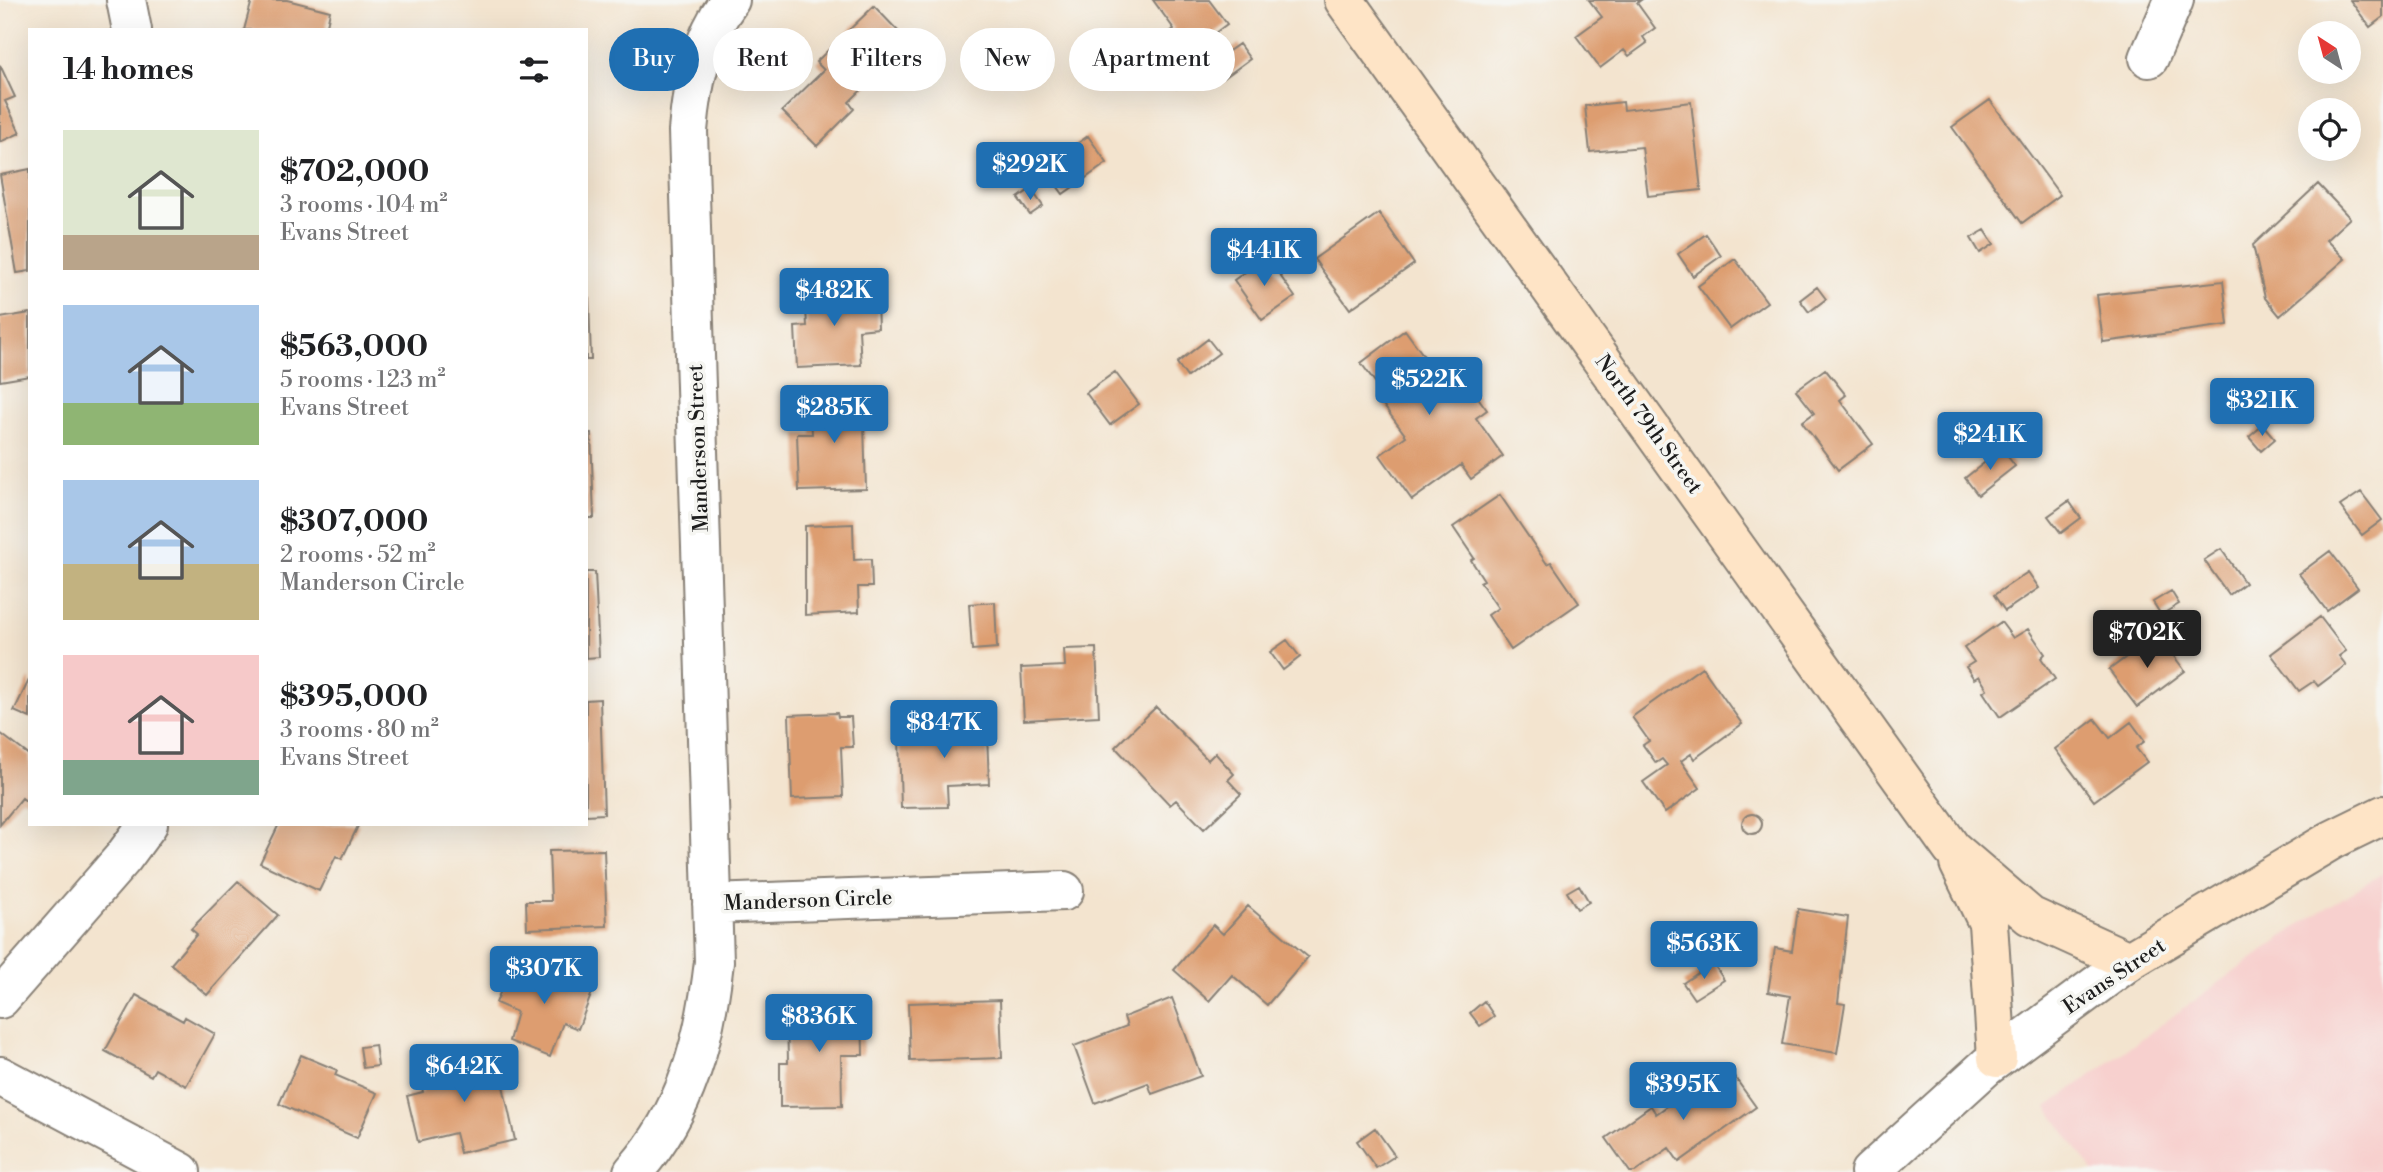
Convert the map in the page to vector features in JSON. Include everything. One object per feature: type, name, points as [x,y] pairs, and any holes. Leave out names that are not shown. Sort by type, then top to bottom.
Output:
[{"type":"street","points":[[126,0],[132,28]]},
{"type":"street","name":"Manderson Street","points":[[712,904],[688,131],[696,70],[712,30],[730,0]]},
{"type":"street","name":"North 79th Street","points":[[1344,0],[1952,849],[1988,923],[1997,1058]]},
{"type":"street","points":[[2149,58],[2174,0]]},
{"type":"street","name":"Evans Street","points":[[1870,1172],[1997,1058],[2129,961],[2332,840],[2383,815]]},
{"type":"street","points":[[0,999],[123,858],[147,826]]},
{"type":"street","name":"North 79th Street","points":[[1952,849],[2030,916],[2129,961]]},
{"type":"street","name":"Manderson Circle","points":[[633,1172],[662,1134],[697,1059],[707,1022],[714,962],[712,904],[1064,891]]},
{"type":"street","points":[[0,1076],[181,1172]]},
{"type":"shaded area","points":[[2383,873],[2383,1172],[2093,1172],[2047,1107],[2302,923]]},
{"type":"building","points":[[252,0],[287,0],[330,11],[326,28],[245,28]]},
{"type":"building","points":[[1153,0],[1209,0],[1227,24],[1222,28],[1173,28]]},
{"type":"building","points":[[1589,0],[1641,0],[1637,3],[1655,28],[1643,37],[1647,43],[1629,56],[1624,50],[1600,68],[1576,36],[1602,17]]},
{"type":"building","points":[[2350,0],[2383,0],[2383,17],[2370,27]]},
{"type":"building","points":[[874,6],[895,28],[851,28]]},
{"type":"building","points":[[1239,44],[1250,59],[1235,70],[1235,47]]},
{"type":"building","points":[[827,51],[827,91],[860,91],[849,102],[854,109],[817,146],[782,111],[802,91],[813,91],[813,81],[824,70],[816,62]]},
{"type":"building","points":[[0,65],[15,97],[5,101],[20,133],[0,142]]},
{"type":"building","points":[[1990,100],[2060,195],[2022,223],[1952,127]]},
{"type":"building","points":[[1623,102],[1624,110],[1691,102],[1701,190],[1648,196],[1642,147],[1590,152],[1585,106]]},
{"type":"building","points":[[1088,136],[1107,163],[1063,194],[1044,168]]},
{"type":"building","points":[[28,169],[28,271],[17,273],[0,175]]},
{"type":"building","points":[[2318,184],[2350,218],[2326,240],[2345,259],[2280,316],[2265,298],[2253,245]]},
{"type":"building","points":[[1031,189],[1043,206],[1030,215],[1018,198]]},
{"type":"building","points":[[1379,213],[1414,264],[1350,309],[1314,259]]},
{"type":"building","points":[[1985,230],[1994,244],[1980,253],[1971,238]]},
{"type":"building","points":[[1706,234],[1721,256],[1693,276],[1678,254]]},
{"type":"building","points":[[1267,257],[1295,297],[1262,320],[1234,280]]},
{"type":"building","points":[[1735,259],[1767,302],[1730,329],[1698,286]]},
{"type":"building","points":[[2223,281],[2228,325],[2103,342],[2097,295]]},
{"type":"building","points":[[855,287],[857,302],[877,301],[878,328],[859,330],[861,365],[797,368],[795,327],[807,326],[805,290]]},
{"type":"building","points":[[1817,287],[1826,299],[1809,312],[1800,300]]},
{"type":"building","points":[[588,298],[589,298],[591,360],[588,360]]},
{"type":"building","points":[[28,313],[28,376],[0,381],[0,318]]},
{"type":"building","points":[[1405,330],[1429,363],[1435,359],[1443,370],[1453,363],[1487,410],[1476,418],[1503,456],[1471,479],[1461,465],[1412,500],[1380,455],[1406,436],[1381,402],[1386,397],[1361,363]]},
{"type":"building","points":[[1208,339],[1219,353],[1187,377],[1177,363]]},
{"type":"building","points":[[1825,369],[1846,395],[1840,400],[1873,444],[1838,470],[1802,422],[1814,413],[1796,390]]},
{"type":"building","points":[[1115,372],[1139,404],[1110,425],[1086,393]]},
{"type":"building","points":[[2240,380],[2254,394],[2238,410],[2224,396]]},
{"type":"building","points":[[863,393],[866,489],[799,491],[797,434],[812,434],[810,394]]},
{"type":"building","points":[[2263,425],[2275,439],[2261,451],[2249,437]]},
{"type":"building","points":[[588,433],[591,433],[594,518],[588,518]]},
{"type":"building","points":[[2002,449],[2015,466],[1978,495],[1965,478]]},
{"type":"building","points":[[2361,492],[2382,520],[2362,535],[2340,506]]},
{"type":"building","points":[[1500,495],[1547,564],[1551,562],[1579,603],[1511,650],[1488,615],[1498,608],[1480,582],[1484,580],[1471,560],[1474,558],[1453,527]]},
{"type":"building","points":[[2069,501],[2081,518],[2061,533],[2048,516]]},
{"type":"building","points":[[853,524],[854,560],[871,559],[872,587],[858,587],[859,612],[805,615],[805,526]]},
{"type":"building","points":[[2221,549],[2245,583],[2229,595],[2204,560]]},
{"type":"building","points":[[2330,551],[2358,588],[2327,611],[2299,574]]},
{"type":"building","points":[[588,572],[595,572],[599,657],[588,658]]},
{"type":"building","points":[[2028,572],[2039,588],[2005,611],[1994,595]]},
{"type":"building","points":[[2171,591],[2179,604],[2161,615],[2153,602]]},
{"type":"building","points":[[995,602],[997,648],[972,650],[969,604]]},
{"type":"building","points":[[2320,617],[2346,651],[2339,656],[2346,665],[2318,686],[2314,681],[2299,691],[2271,654]]},
{"type":"building","points":[[2001,622],[2013,638],[2028,629],[2045,654],[2041,658],[2055,679],[2000,717],[1983,692],[1987,689],[1979,676],[1974,679],[1966,667],[1974,662],[1964,648]]},
{"type":"building","points":[[2157,634],[2185,671],[2137,707],[2109,670]]},
{"type":"building","points":[[1287,640],[1300,657],[1283,670],[1270,652]]},
{"type":"building","points":[[1096,648],[1099,716],[1024,720],[1021,668],[1065,666],[1064,649]]},
{"type":"building","points":[[1702,667],[1742,724],[1694,759],[1691,754],[1681,761],[1700,788],[1665,813],[1643,782],[1667,765],[1662,759],[1656,763],[1643,745],[1649,741],[1632,717]]},
{"type":"building","points":[[28,682],[28,717],[14,711]]},
{"type":"building","points":[[600,699],[604,814],[588,815],[588,700]]},
{"type":"building","points":[[1156,707],[1208,760],[1215,753],[1234,774],[1228,780],[1241,794],[1204,829],[1176,800],[1170,805],[1115,747]]},
{"type":"building","points":[[986,708],[989,784],[947,786],[948,807],[901,808],[899,737],[950,735],[949,709]]},
{"type":"building","points":[[837,713],[838,717],[851,717],[853,747],[841,747],[843,797],[792,799],[789,715]]},
{"type":"building","points":[[2095,719],[2110,738],[2131,722],[2145,741],[2136,748],[2147,762],[2094,801],[2055,749]]},
{"type":"building","points":[[0,733],[28,754],[28,798],[26,801],[22,798],[0,825]]},
{"type":"building","points":[[1752,814],[1759,817],[1762,824],[1759,831],[1752,834],[1745,831],[1742,824],[1745,817]]},
{"type":"building","points":[[278,826],[358,826],[342,859],[336,856],[319,891],[260,863]]},
{"type":"building","points":[[604,850],[607,926],[527,929],[526,901],[551,901],[549,851]]},
{"type":"building","points":[[238,881],[278,915],[207,995],[171,964],[197,934],[191,929]]},
{"type":"building","points":[[1579,885],[1589,902],[1577,909],[1567,892]]},
{"type":"building","points":[[1248,906],[1308,957],[1267,1005],[1232,975],[1209,1001],[1174,970],[1213,925],[1223,934]]},
{"type":"building","points":[[1798,909],[1848,917],[1838,1003],[1845,1004],[1837,1053],[1782,1044],[1790,996],[1768,992],[1775,948],[1792,951]]},
{"type":"building","points":[[1713,963],[1724,980],[1694,999],[1683,983]]},
{"type":"building","points":[[511,965],[536,975],[540,966],[572,978],[574,973],[596,982],[578,1029],[563,1023],[550,1057],[509,1041],[517,1012],[496,1003]]},
{"type":"building","points":[[136,995],[183,1021],[185,1017],[215,1034],[186,1086],[155,1069],[151,1076],[105,1051]]},
{"type":"building","points":[[1172,998],[1201,1076],[1152,1094],[1148,1083],[1095,1103],[1074,1046],[1127,1026],[1124,1017]]},
{"type":"building","points":[[1000,1000],[1002,1058],[910,1061],[908,1003]]},
{"type":"building","points":[[1484,1001],[1494,1016],[1480,1026],[1470,1013]]},
{"type":"building","points":[[862,1006],[863,1055],[841,1055],[842,1106],[780,1107],[780,1063],[788,1063],[787,1008]]},
{"type":"building","points":[[375,1045],[378,1066],[363,1068],[360,1047]]},
{"type":"building","points":[[485,1048],[489,1065],[498,1063],[515,1140],[460,1153],[455,1133],[418,1142],[407,1096],[423,1092],[421,1082],[444,1077],[440,1058]]},
{"type":"building","points":[[301,1055],[337,1070],[335,1075],[377,1093],[357,1138],[279,1104]]},
{"type":"building","points":[[1726,1065],[1756,1107],[1679,1162],[1669,1148],[1635,1172],[1630,1172],[1606,1138],[1651,1106],[1656,1114]]},
{"type":"building","points":[[1375,1128],[1395,1156],[1376,1168],[1357,1141]]}]
